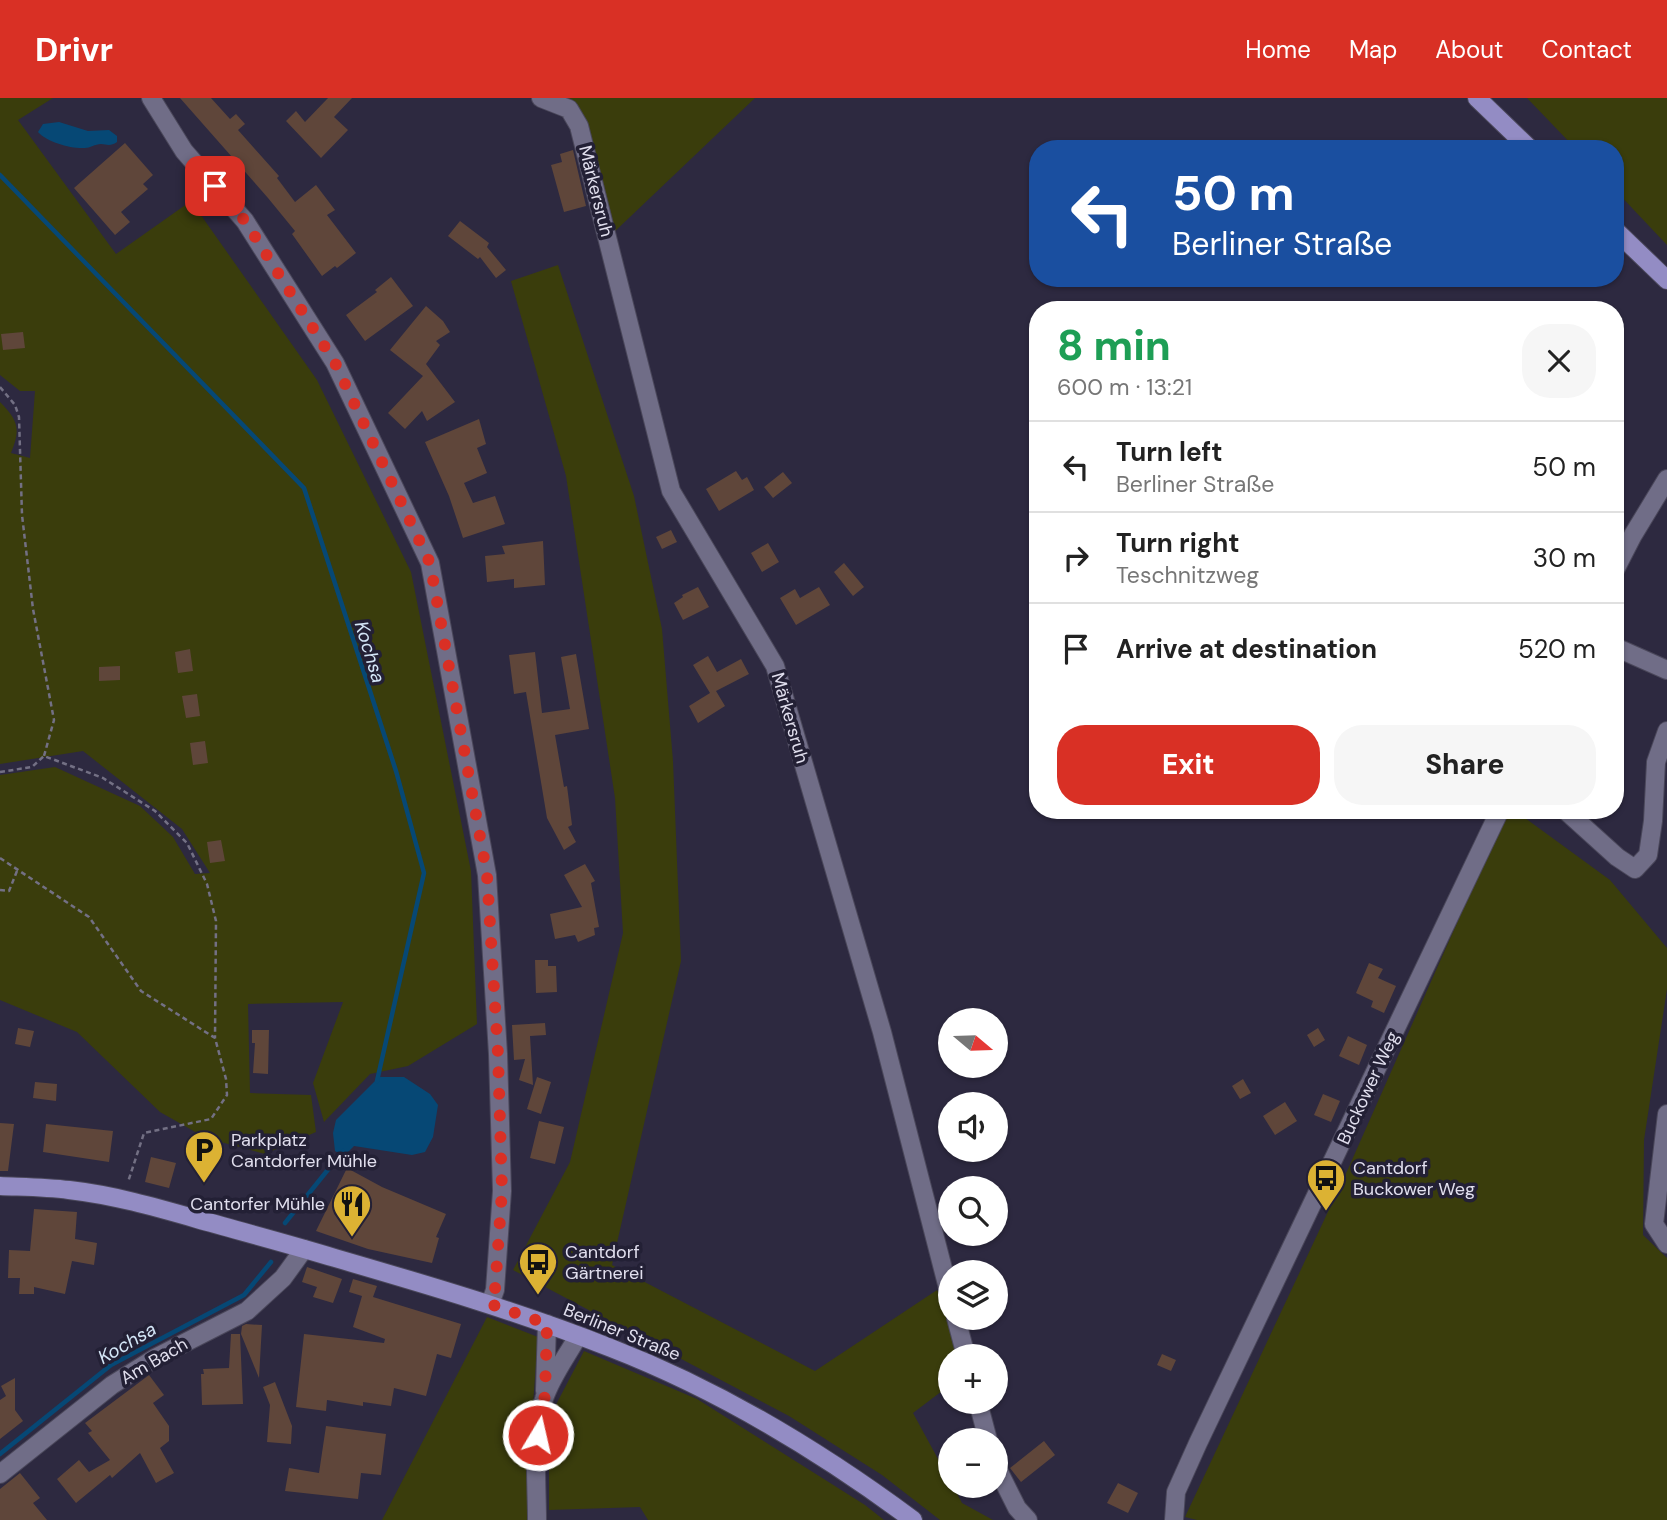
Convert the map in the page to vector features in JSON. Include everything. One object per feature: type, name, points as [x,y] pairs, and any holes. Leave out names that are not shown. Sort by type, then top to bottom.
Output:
[{"type":"main road","points":[[1477,98],[1521,140]]},
{"type":"main road","points":[[1624,239],[1667,280]]},
{"type":"main road","name":"Berliner Straße","points":[[0,1186],[68,1189],[124,1199],[304,1249],[490,1304],[547,1324],[687,1381],[745,1412],[820,1454],[913,1520]]},
{"type":"street","points":[[151,98],[184,150],[245,221],[335,363],[430,563],[487,875],[498,1054],[502,1191],[495,1290],[490,1304]]},
{"type":"street","name":"Märkersruh","points":[[541,98],[569,109],[579,126],[671,491],[775,666],[882,1032],[941,1260]]},
{"type":"street","points":[[1624,552],[1667,479]]},
{"type":"street","points":[[1624,651],[1667,670]]},
{"type":"street","points":[[1580,819],[1617,857],[1635,869],[1648,855],[1661,782],[1656,762],[1667,731]]},
{"type":"street","name":"Buckower Weg","points":[[1174,1520],[1176,1492],[1198,1443],[1496,819]]},
{"type":"street","points":[[1667,1114],[1654,1224],[1667,1244]]},
{"type":"street","name":"Am Bach","points":[[0,1474],[112,1385],[155,1358],[247,1311],[283,1278],[304,1249]]},
{"type":"street","points":[[537,1520],[538,1435],[545,1395],[547,1324]]},
{"type":"street","points":[[545,1395],[578,1336]]},
{"type":"street","points":[[1008,1490],[1017,1508],[1028,1520]]},
{"type":"path","points":[[0,387],[15,405],[19,417],[22,515],[30,582],[54,720],[44,756],[32,767],[0,772]]},
{"type":"path","points":[[44,756],[103,778],[155,811],[187,843],[207,884],[216,921],[215,1038],[226,1079],[226,1095],[211,1119],[144,1133],[124,1199]]},
{"type":"path","points":[[0,858],[89,917],[141,991],[215,1038]]},
{"type":"path","points":[[0,890],[9,891],[16,871]]},
{"type":"green space","points":[[0,98],[53,98],[18,120],[116,254],[191,201],[317,380],[411,572],[471,871],[477,1024],[408,1066],[370,1074],[324,1122],[313,1083],[343,1002],[248,1004],[250,1093],[311,1095],[316,1132],[265,1154],[206,1138],[160,1112],[77,1032],[0,1000],[0,775],[55,767],[140,806],[173,837],[195,874],[210,873],[182,829],[83,751],[0,764],[0,402],[11,414],[16,425],[16,437],[11,453],[30,458],[35,391],[20,391],[0,375]]},
{"type":"green space","points":[[558,98],[755,98],[610,236],[582,112]]},
{"type":"green space","points":[[1527,98],[1667,98],[1667,245],[1624,200],[1624,140],[1567,140]]},
{"type":"green space","points":[[558,265],[634,496],[662,629],[673,761],[681,961],[612,1265],[815,1371],[937,1290],[938,1330],[953,1330],[957,1344],[938,1344],[938,1394],[913,1413],[938,1459],[938,1498],[959,1498],[962,1503],[993,1520],[940,1520],[882,1475],[789,1416],[513,1270],[570,1162],[623,933],[615,798],[566,476],[511,281]]},
{"type":"green space","points":[[1503,819],[1526,819],[1610,880],[1667,948],[1667,989],[1644,1140],[1643,1235],[1667,1258],[1667,1520],[1197,1520],[1185,1517],[1348,1169]]},
{"type":"green space","points":[[487,1317],[538,1337],[531,1431],[532,1520],[382,1520]]},
{"type":"green space","points":[[584,1351],[697,1399],[865,1505],[884,1520],[648,1520],[640,1507],[549,1510],[549,1418]]},
{"type":"water","points":[[59,122],[88,131],[109,130],[117,136],[117,142],[87,148],[73,147],[53,142],[38,132],[43,124]]},
{"type":"water","points":[[379,1077],[404,1077],[430,1094],[438,1105],[433,1137],[425,1152],[412,1155],[354,1146],[344,1156],[335,1151],[333,1133],[336,1120]]},
{"type":"building","points":[[180,98],[211,98],[230,119],[236,114],[245,124],[238,130],[279,176],[277,178],[295,202],[316,185],[335,210],[327,215],[356,253],[322,276],[292,234],[295,231]]},
{"type":"building","points":[[328,98],[352,98],[334,117],[348,130],[321,158],[286,121],[296,111],[305,122]]},
{"type":"building","points":[[125,143],[153,175],[143,184],[148,189],[121,212],[130,222],[115,235],[74,188]]},
{"type":"building","points":[[573,150],[586,206],[564,212],[551,165],[562,162],[560,154]]},
{"type":"building","points":[[460,221],[489,243],[487,247],[506,270],[496,278],[480,257],[478,259],[448,236]]},
{"type":"building","points":[[391,277],[413,306],[365,341],[346,315],[377,292],[375,290]]},
{"type":"building","points":[[426,306],[443,321],[450,332],[436,341],[440,345],[426,364],[455,402],[427,421],[422,411],[405,429],[388,413],[423,376],[390,350]]},
{"type":"building","points":[[23,332],[25,348],[3,350],[1,334]]},
{"type":"building","points":[[479,419],[486,444],[477,448],[487,473],[464,483],[473,503],[495,496],[505,524],[463,538],[449,496],[425,442]]},
{"type":"building","points":[[736,471],[742,480],[747,477],[754,490],[719,511],[706,489]]},
{"type":"building","points":[[783,472],[792,483],[773,498],[764,487]]},
{"type":"building","points":[[671,530],[677,542],[662,549],[656,537]]},
{"type":"building","points":[[543,541],[545,585],[514,588],[514,579],[487,582],[485,556],[505,554],[502,546]]},
{"type":"building","points":[[768,543],[779,562],[762,572],[751,553]]},
{"type":"building","points":[[844,563],[864,587],[853,596],[834,572]]},
{"type":"building","points":[[698,587],[709,607],[683,620],[674,603],[683,597],[682,595]]},
{"type":"building","points":[[819,587],[830,605],[796,625],[780,598],[795,589],[800,598]]},
{"type":"building","points":[[190,649],[193,671],[178,673],[175,652]]},
{"type":"building","points":[[535,652],[542,713],[570,709],[561,657],[576,654],[589,729],[555,735],[564,787],[567,786],[572,825],[568,827],[576,842],[564,850],[547,818],[526,692],[514,694],[509,655]]},
{"type":"building","points":[[708,656],[717,672],[741,659],[749,674],[716,691],[725,706],[698,723],[689,706],[710,693],[693,665]]},
{"type":"building","points":[[120,666],[120,680],[99,681],[99,667]]},
{"type":"building","points":[[197,694],[200,716],[186,718],[182,696]]},
{"type":"building","points":[[205,741],[208,763],[193,765],[190,743]]},
{"type":"building","points":[[221,840],[225,861],[210,863],[207,842]]},
{"type":"building","points":[[585,864],[595,881],[591,883],[599,927],[594,928],[595,935],[578,942],[575,935],[555,939],[550,914],[582,907],[564,875]]},
{"type":"building","points":[[535,960],[548,960],[548,966],[556,966],[557,992],[536,993]]},
{"type":"building","points":[[1369,963],[1383,969],[1378,978],[1396,986],[1384,1013],[1371,1007],[1373,1001],[1356,993]]},
{"type":"building","points":[[545,1023],[546,1035],[530,1036],[533,1085],[519,1080],[525,1059],[514,1060],[512,1025]]},
{"type":"building","points":[[18,1028],[34,1031],[30,1047],[15,1044]]},
{"type":"building","points":[[1318,1028],[1325,1040],[1314,1047],[1307,1035]]},
{"type":"building","points":[[252,1030],[269,1030],[268,1074],[253,1073],[255,1043],[252,1043]]},
{"type":"building","points":[[1348,1036],[1367,1045],[1359,1065],[1339,1056]]},
{"type":"building","points":[[537,1077],[551,1082],[541,1114],[527,1109]]},
{"type":"building","points":[[1243,1079],[1251,1093],[1240,1099],[1232,1086]]},
{"type":"building","points":[[35,1082],[57,1084],[56,1101],[33,1098]]},
{"type":"building","points":[[1323,1094],[1340,1101],[1331,1122],[1314,1115]]},
{"type":"building","points":[[1285,1102],[1297,1121],[1275,1135],[1263,1116]]},
{"type":"building","points":[[539,1121],[564,1127],[555,1164],[530,1158]]},
{"type":"building","points":[[0,1123],[14,1124],[8,1171],[0,1171]]},
{"type":"building","points":[[46,1124],[113,1131],[109,1162],[43,1152]]},
{"type":"building","points":[[151,1157],[176,1163],[169,1188],[145,1182]]},
{"type":"building","points":[[347,1168],[382,1187],[446,1214],[436,1237],[439,1238],[432,1263],[368,1249],[316,1231]]},
{"type":"building","points":[[34,1209],[77,1212],[75,1239],[97,1243],[94,1265],[72,1261],[65,1294],[34,1287],[34,1294],[19,1294],[20,1278],[8,1278],[9,1250],[30,1251]]},
{"type":"building","points":[[307,1267],[342,1279],[333,1303],[313,1297],[317,1287],[302,1282]]},
{"type":"building","points":[[353,1279],[377,1286],[373,1297],[461,1324],[451,1358],[437,1354],[426,1396],[394,1388],[391,1406],[363,1402],[363,1406],[327,1400],[326,1411],[296,1407],[304,1334],[384,1343],[385,1339],[353,1327],[362,1296],[349,1292]]},
{"type":"building","points":[[262,1325],[259,1378],[241,1334],[242,1326]]},
{"type":"building","points":[[231,1334],[240,1334],[243,1404],[202,1405],[203,1369],[229,1368]]},
{"type":"building","points":[[1162,1354],[1176,1360],[1171,1371],[1157,1365]]},
{"type":"building","points":[[149,1375],[164,1395],[153,1403],[169,1426],[169,1441],[160,1448],[174,1473],[156,1483],[140,1453],[112,1478],[110,1475],[76,1503],[57,1479],[79,1460],[89,1472],[110,1460],[88,1433],[92,1431],[85,1423]]},
{"type":"building","points":[[15,1378],[15,1410],[23,1421],[0,1439],[0,1400],[6,1396],[1,1386]]},
{"type":"building","points":[[275,1382],[292,1426],[291,1444],[267,1442],[270,1405],[263,1387]]},
{"type":"building","points":[[326,1426],[386,1434],[381,1475],[361,1473],[358,1499],[285,1491],[289,1468],[319,1473]]},
{"type":"building","points":[[1044,1441],[1055,1455],[1021,1482],[1010,1468]]},
{"type":"building","points":[[20,1473],[40,1498],[33,1503],[47,1520],[0,1520],[0,1489]]},
{"type":"building","points":[[1118,1483],[1138,1493],[1128,1513],[1107,1503]]},
{"type":"waterway","name":"Kochsa","points":[[0,175],[304,488],[396,771],[424,873],[377,1081]]},
{"type":"waterway","name":"Kochsa","points":[[285,1223],[343,1151]]},
{"type":"waterway","name":"Kochsa","points":[[0,1454],[111,1365],[244,1295],[271,1262]]},
{"type":"place","name":"Parkplatz Cantdorfer Mühle","points":[[204,1184]]},
{"type":"place","name":"Cantdorf Buckower Weg","points":[[1326,1212]]},
{"type":"place","name":"Cantorfer Mühle","points":[[352,1238]]},
{"type":"place","name":"Cantdorf Gärtnerei","points":[[538,1296]]},
{"type":"route","points":[[215,186],[245,221],[335,363],[430,563],[487,875],[498,1054],[502,1191],[495,1290],[490,1304],[547,1324],[545,1395],[538,1435]]}]
